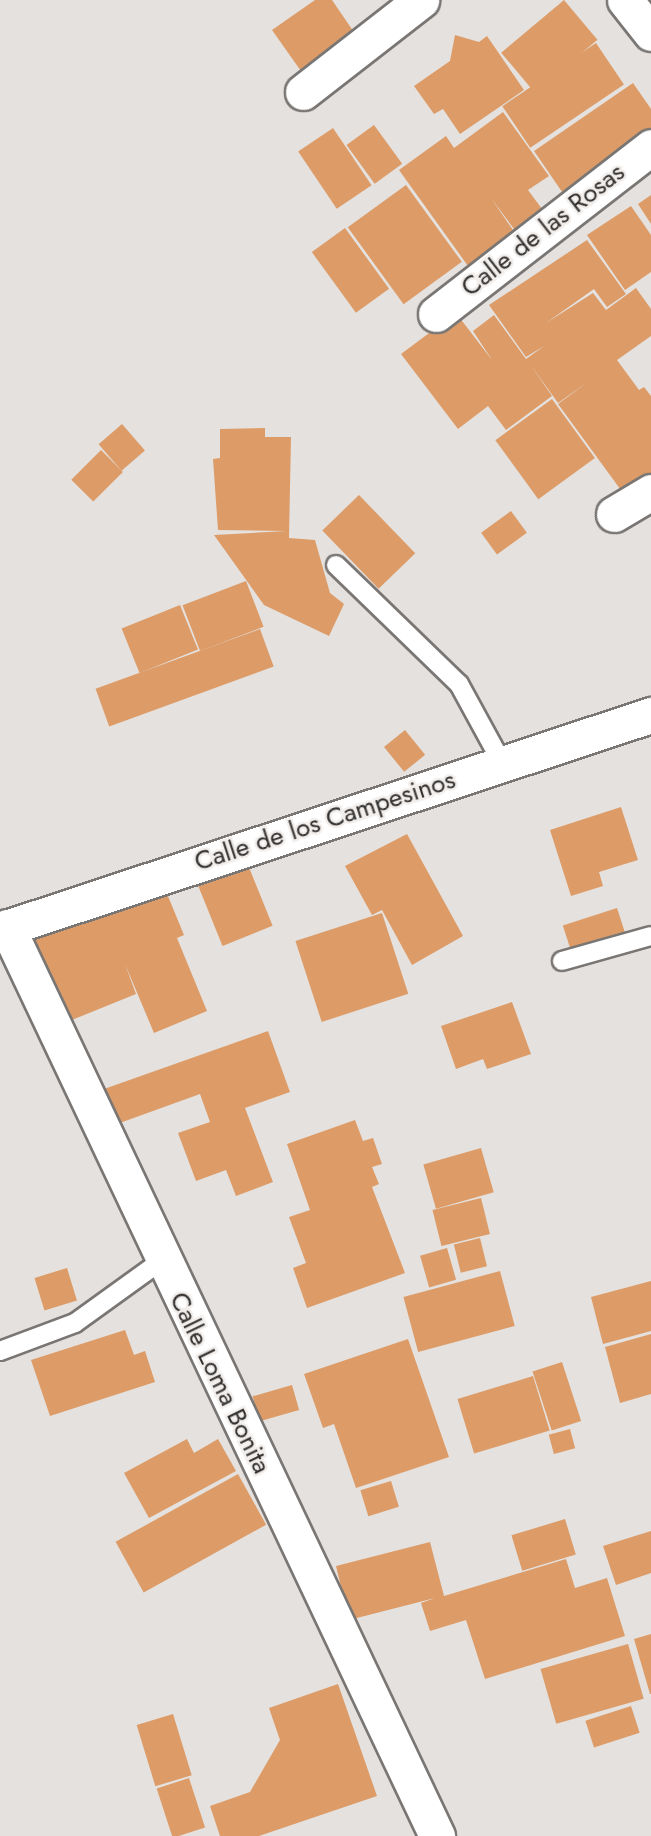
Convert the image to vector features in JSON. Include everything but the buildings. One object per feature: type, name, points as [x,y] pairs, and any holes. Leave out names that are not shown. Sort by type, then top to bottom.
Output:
[{"type":"street","points":[[303,92],[421,0]]},
{"type":"street","points":[[625,0],[651,33]]},
{"type":"street","name":"Calle de las Rosas","points":[[436,314],[651,147]]},
{"type":"street","points":[[614,514],[651,492]]},
{"type":"street","name":"Calle de los Campesinos","points":[[4,929],[651,715]]},
{"type":"street","name":"Calle Loma Bonita","points":[[4,929],[437,1836]]},
{"type":"lane","points":[[336,565],[459,684],[502,763]]},
{"type":"lane","points":[[562,961],[651,936]]},
{"type":"lane","points":[[0,1351],[75,1324],[161,1261]]}]
